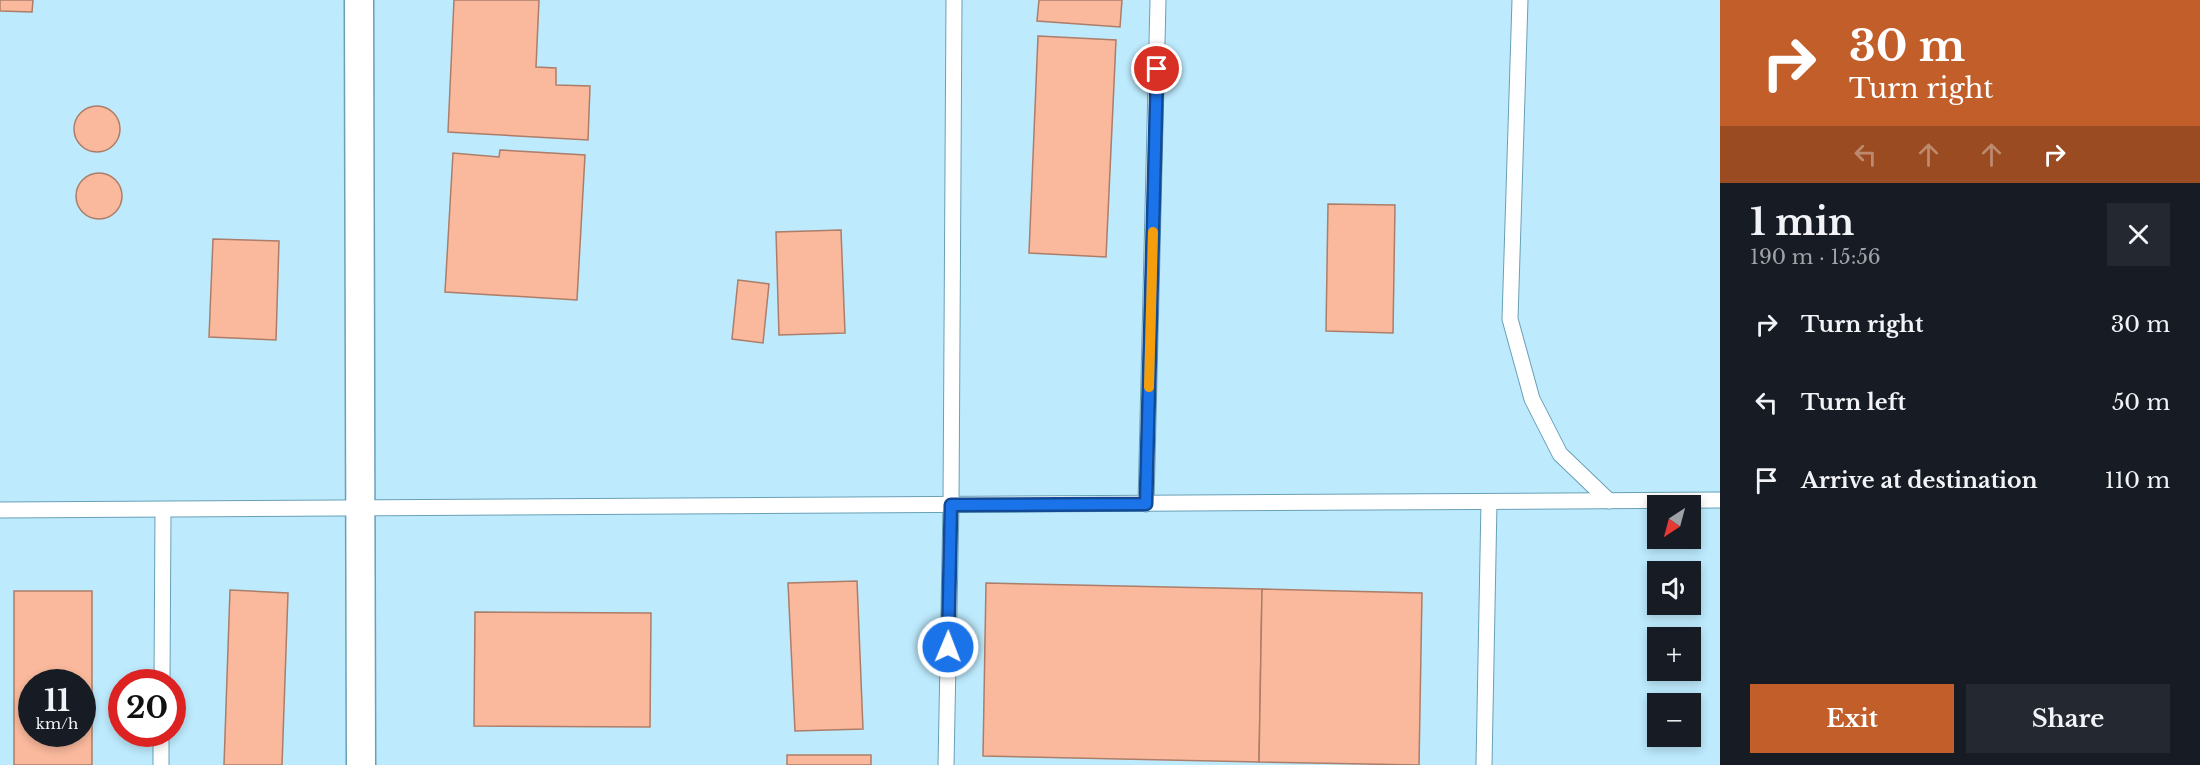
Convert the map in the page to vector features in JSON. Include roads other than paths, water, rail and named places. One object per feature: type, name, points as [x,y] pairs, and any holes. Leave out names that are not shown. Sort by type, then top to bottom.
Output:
[{"type":"street","points":[[359,0],[361,765]]},
{"type":"lane","points":[[946,765],[951,505],[954,0]]},
{"type":"lane","points":[[1146,504],[1158,0]]},
{"type":"lane","points":[[1520,0],[1510,319],[1533,399],[1560,454],[1609,501]]},
{"type":"lane","points":[[0,510],[1720,500]]},
{"type":"lane","points":[[1484,765],[1489,502]]},
{"type":"lane","points":[[162,669],[163,510]]},
{"type":"lane","points":[[161,747],[161,765]]}]
